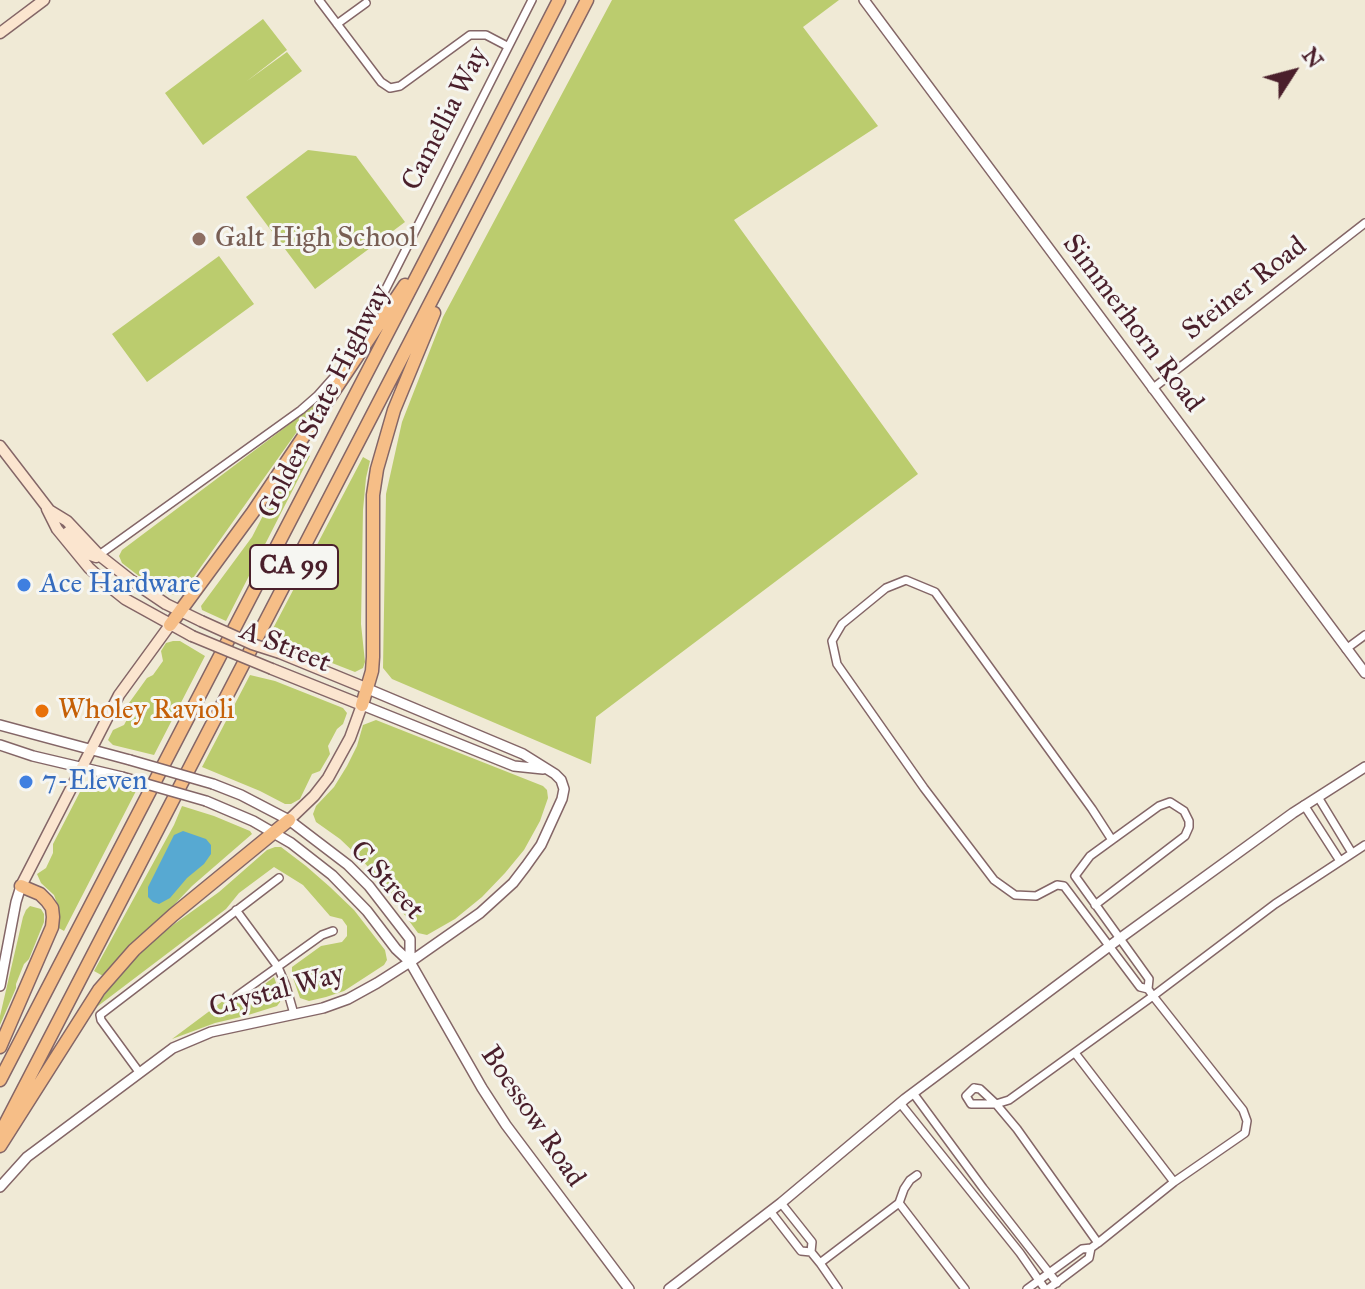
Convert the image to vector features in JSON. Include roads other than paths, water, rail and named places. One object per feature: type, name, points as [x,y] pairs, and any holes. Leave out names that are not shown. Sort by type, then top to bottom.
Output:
[{"type":"highway","name":"Golden State Highway","points":[[0,1080],[559,0]]},
{"type":"highway","name":"Golden State Highway","points":[[0,1134],[587,0]]},
{"type":"highway","points":[[362,705],[373,657],[373,511],[377,469],[405,381],[473,222]]},
{"type":"highway","points":[[170,625],[253,512],[440,232]]},
{"type":"highway","points":[[0,1146],[99,990],[134,950],[289,820]]},
{"type":"highway","points":[[0,1047],[52,927],[52,908],[47,901],[40,894],[21,886]]},
{"type":"main road","points":[[2,26],[44,0]]},
{"type":"main road","name":"A Street","points":[[0,446],[47,509],[57,529],[89,568],[125,599],[192,636],[362,705]]},
{"type":"main road","name":"A Street","points":[[47,509],[67,521],[99,555],[132,581],[181,612],[252,644],[368,689]]},
{"type":"main road","points":[[21,886],[119,695],[170,625]]},
{"type":"main road","points":[[289,820],[314,796],[335,768],[362,705]]},
{"type":"street","points":[[319,0],[381,82],[390,88],[400,86],[470,35],[486,35],[507,46]]},
{"type":"street","name":"Camellia Way","points":[[99,555],[301,410],[341,369],[363,334],[532,0]]},
{"type":"street","name":"Simmerhorn Road","points":[[864,0],[1365,673]]},
{"type":"street","points":[[337,24],[366,3]]},
{"type":"street","name":"Steiner Road","points":[[1152,389],[1365,223]]},
{"type":"street","points":[[1027,1289],[1082,1249],[1094,1246],[1174,1182],[1245,1133],[1247,1121],[1243,1110],[1150,992],[1140,987],[1064,886],[1057,885],[1036,896],[1015,895],[994,880],[924,788],[837,664],[832,641],[842,624],[886,588],[906,580],[935,592],[1112,840]]},
{"type":"street","points":[[1346,649],[1365,635]]},
{"type":"street","name":"A Street","points":[[368,689],[523,754],[561,780]]},
{"type":"street","name":"A Street","points":[[362,705],[514,766],[546,769]]},
{"type":"street","name":"C Street","points":[[1,726],[213,784],[289,820],[327,848],[369,886],[410,939],[410,962]]},
{"type":"street","name":"C Street","points":[[0,745],[206,801],[274,832],[332,875],[410,962]]},
{"type":"street","points":[[669,1289],[781,1203],[913,1093],[1304,805],[1365,767]]},
{"type":"street","name":"Crystal Way","points":[[0,1187],[27,1157],[173,1048],[223,1029],[323,1008],[348,999],[410,962],[480,913],[513,883],[541,845],[562,799],[564,789],[561,780]]},
{"type":"street","points":[[1318,797],[1352,853]]},
{"type":"street","points":[[1095,905],[1185,836],[1189,821],[1184,811],[1170,802],[1159,806],[1090,856],[1075,876],[1095,905],[1119,939],[1149,979],[1150,992]]},
{"type":"street","points":[[1304,805],[1340,861]]},
{"type":"street","points":[[1094,1246],[1017,1129],[996,1104],[1009,1100],[1075,1053],[1150,992],[1365,845]]},
{"type":"street","points":[[139,1072],[100,1015],[279,878]]},
{"type":"street","points":[[0,986],[21,886]]},
{"type":"street","points":[[236,910],[278,967],[294,1014]]},
{"type":"street","name":"Crystal Way","points":[[237,996],[322,935],[333,931]]},
{"type":"street","name":"Boessow Road","points":[[410,962],[506,1125],[629,1289]]},
{"type":"street","points":[[1075,1053],[1174,1182]]},
{"type":"street","points":[[913,1093],[1057,1283]]},
{"type":"street","points":[[900,1103],[1047,1289],[1089,1258],[1094,1246]]},
{"type":"street","points":[[820,1263],[899,1203],[904,1189],[917,1175]]},
{"type":"street","points":[[781,1203],[812,1242],[811,1252],[838,1289]]},
{"type":"street","points":[[899,1203],[965,1289]]},
{"type":"street","points":[[770,1211],[801,1251],[811,1252]]},
{"type":"water","points":[[183,831],[206,839],[211,845],[211,854],[170,898],[159,904],[153,902],[148,897],[148,887],[174,835]]},
{"type":"place","name":"Galt High School","points":[[199,239]]},
{"type":"place","name":"Ace Hardware","points":[[24,585]]},
{"type":"place","name":"Wholey Ravioli","points":[[42,711]]},
{"type":"place","name":"7-Eleven","points":[[26,782]]}]
